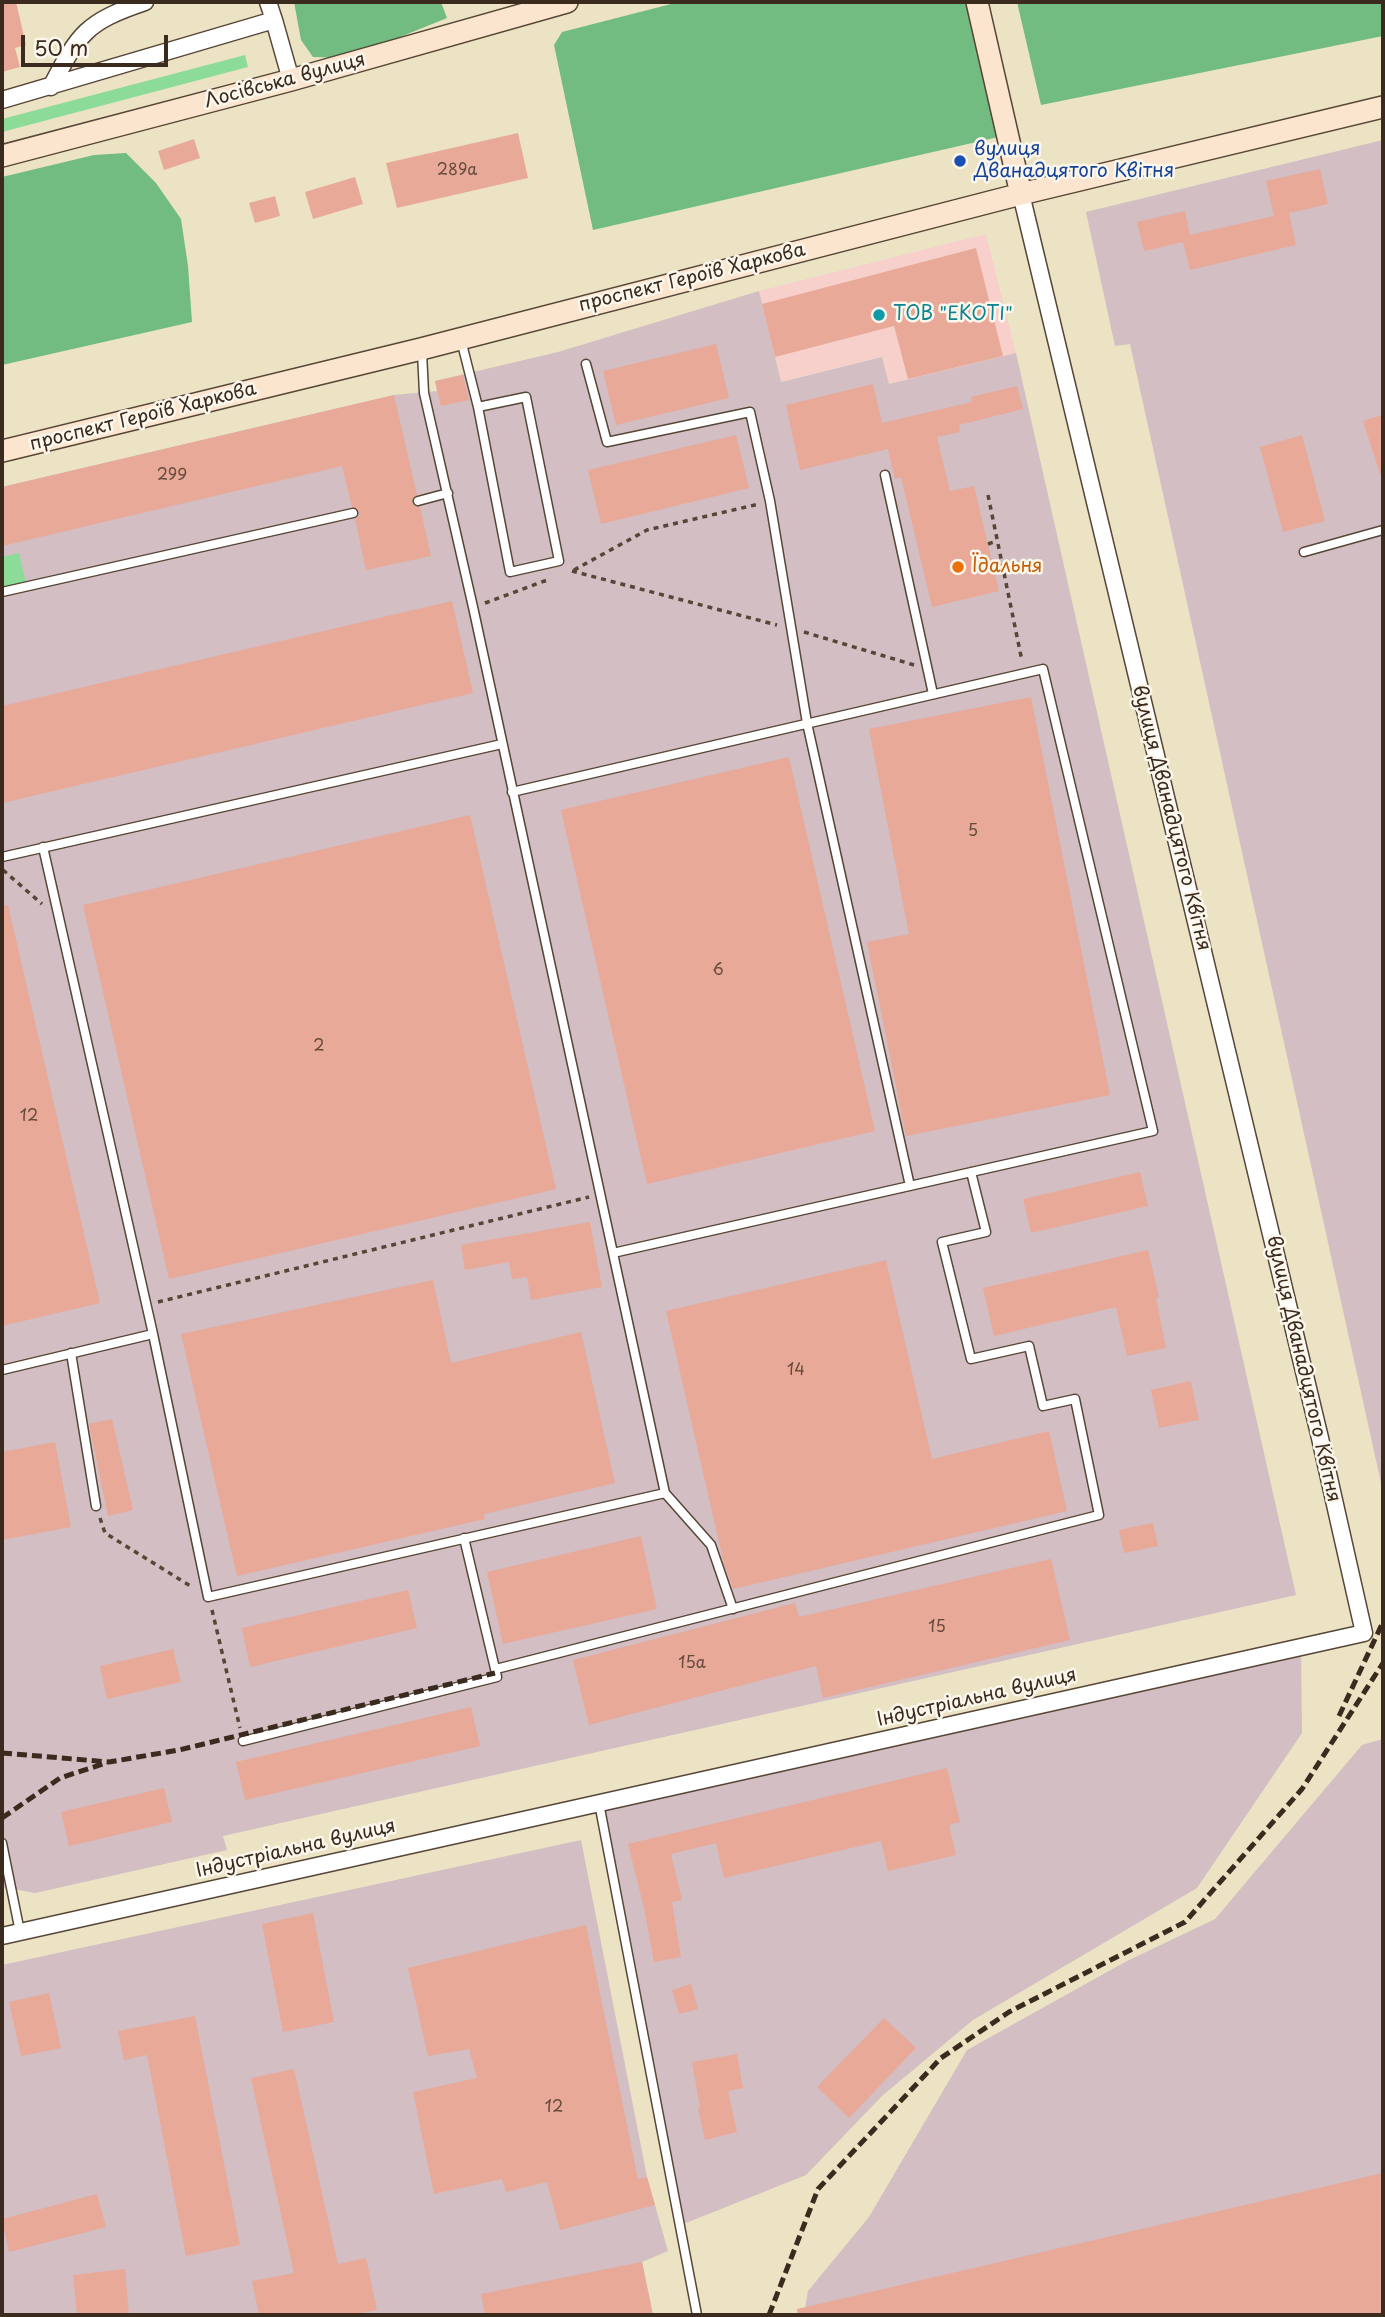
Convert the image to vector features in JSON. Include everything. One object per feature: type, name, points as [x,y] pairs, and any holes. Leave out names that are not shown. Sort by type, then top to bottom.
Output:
[{"type":"street","points":[[51,87],[71,48],[86,32],[110,14],[145,2]]},
{"type":"street","points":[[268,2],[291,80]]},
{"type":"street","name":"Лосівська вулиця","points":[[2,156],[291,80],[567,2]]},
{"type":"street","name":"вулиця Дванадцятого Квітня","points":[[976,2],[1321,1438],[1364,1633]]},
{"type":"street","points":[[2,100],[274,20]]},
{"type":"street","name":"проспект Героїв Харкова","points":[[2,452],[421,349],[1021,194],[1383,107]]},
{"type":"street","name":"Індустріальна вулиця","points":[[2,1936],[1364,1633]]},
{"type":"lane","points":[[460,337],[478,407],[510,572],[559,561],[526,397],[478,407]]},
{"type":"lane","points":[[421,349],[424,393],[665,1493],[710,1545],[733,1609]]},
{"type":"lane","points":[[586,364],[607,442],[750,412],[770,501],[807,723],[910,1186]]},
{"type":"lane","points":[[885,475],[933,694]]},
{"type":"lane","points":[[418,501],[448,494]]},
{"type":"lane","points":[[2,592],[353,513]]},
{"type":"lane","points":[[1304,552],[1383,530]]},
{"type":"lane","points":[[512,792],[1042,669],[1153,1131],[613,1253]]},
{"type":"lane","points":[[2,857],[502,744]]},
{"type":"lane","points":[[43,847],[153,1334],[208,1597],[665,1493]]},
{"type":"lane","points":[[496,1669],[1099,1515],[1075,1399],[1043,1406],[1029,1346],[971,1359],[942,1242],[986,1232],[971,1172]]},
{"type":"lane","points":[[2,1370],[153,1334]]},
{"type":"lane","points":[[71,1353],[96,1506]]},
{"type":"lane","points":[[243,1741],[497,1677],[464,1538]]},
{"type":"lane","points":[[599,1803],[697,2315]]},
{"type":"lane","points":[[2,1843],[20,1932]]},
{"type":"path","points":[[988,495],[1024,673]]},
{"type":"path","points":[[770,501],[647,530],[572,571],[791,629],[928,670]]},
{"type":"path","points":[[988,544],[997,541]]},
{"type":"path","points":[[473,607],[560,575]]},
{"type":"path","points":[[2,868],[60,920]]},
{"type":"path","points":[[146,1304],[600,1194]]},
{"type":"path","points":[[96,1506],[105,1533],[208,1597],[243,1741]]},
{"type":"shaded area","points":[[1383,140],[1383,1492],[1130,344],[1115,346],[1086,212]]},
{"type":"shaded area","name":"ТОВ \"ЕКОТI\"","points":[[986,234],[1016,353],[889,384],[882,357],[780,382],[759,291]]},
{"type":"shaded area","points":[[759,291],[781,382],[882,357],[889,384],[1016,353],[1296,1595],[223,1836],[227,1850],[35,1893],[2,1887],[2,487],[394,395],[437,391],[435,381],[558,352]]},
{"type":"shaded area","points":[[1301,1647],[1302,1733],[1197,1888],[973,2020],[882,2096],[806,2175],[681,2225],[599,1803]]},
{"type":"shaded area","points":[[1383,1739],[1383,2315],[804,2315],[808,2291],[869,2217],[967,2050],[1125,1962],[1215,1919],[1362,1745]]},
{"type":"shaded area","points":[[581,1840],[647,2177],[668,2251],[642,2262],[653,2315],[2,2315],[2,1965]]},
{"type":"green space","points":[[294,2],[441,2],[447,18],[348,58],[313,57],[301,40]]},
{"type":"green space","points":[[679,2],[977,2],[1007,135],[593,230],[554,45],[562,32]]},
{"type":"green space","points":[[1017,2],[1383,2],[1383,36],[1041,105]]},
{"type":"green space","points":[[245,55],[248,67],[2,132],[2,119]]},
{"type":"green space","points":[[126,153],[156,183],[181,219],[192,322],[2,365],[2,177],[94,155]]},
{"type":"green space","points":[[19,553],[26,583],[2,588],[2,557]]},
{"type":"building","points":[[2,2],[16,2],[26,45],[15,48],[20,67],[2,72]]},
{"type":"building","points":[[518,133],[528,178],[397,208],[386,163]]},
{"type":"building","points":[[194,139],[200,158],[164,170],[158,151]]},
{"type":"building","points":[[1320,169],[1328,204],[1289,213],[1296,245],[1190,270],[1183,242],[1144,251],[1137,222],[1185,211],[1190,235],[1274,216],[1266,181]]},
{"type":"building","points":[[355,177],[363,204],[313,219],[305,192]]},
{"type":"building","points":[[275,196],[280,216],[255,223],[249,203]]},
{"type":"building","name":"ТОВ \"ЕКОТI\"","points":[[976,248],[1003,356],[908,379],[894,326],[775,357],[762,304]]},
{"type":"building","points":[[716,344],[729,398],[616,425],[603,371]]},
{"type":"building","points":[[463,375],[469,400],[441,406],[435,381]]},
{"type":"building","points":[[873,384],[882,423],[972,402],[971,397],[1017,386],[1023,409],[959,425],[960,432],[937,437],[950,491],[974,486],[999,591],[932,607],[901,477],[895,479],[888,449],[800,470],[786,405]]},
{"type":"building","points":[[394,395],[417,495],[412,502],[414,506],[420,507],[431,556],[366,570],[355,519],[359,516],[359,511],[352,507],[342,466],[2,546],[2,487]]},
{"type":"building","points":[[1383,415],[1383,473],[1380,474],[1363,421]]},
{"type":"building","points":[[736,435],[749,488],[601,524],[588,470]]},
{"type":"building","points":[[1302,435],[1325,521],[1283,532],[1260,447]]},
{"type":"building","points":[[452,601],[473,693],[2,803],[2,706]]},
{"type":"building","points":[[1031,697],[1110,1095],[906,1136],[867,942],[909,934],[869,729]]},
{"type":"building","points":[[789,757],[875,1131],[647,1184],[561,810]]},
{"type":"building","points":[[470,815],[556,1189],[169,1279],[83,905]]},
{"type":"building","points":[[8,905],[100,1303],[2,1326],[2,906]]},
{"type":"building","points":[[1140,1172],[1148,1206],[1031,1233],[1023,1199]]},
{"type":"building","points":[[590,1222],[602,1287],[531,1300],[527,1277],[512,1279],[509,1262],[465,1270],[461,1245]]},
{"type":"building","points":[[1148,1250],[1159,1297],[1156,1298],[1166,1348],[1127,1356],[1116,1307],[994,1336],[983,1288]]},
{"type":"building","points":[[886,1260],[932,1459],[1049,1431],[1067,1511],[733,1589],[724,1564],[666,1311]]},
{"type":"building","points":[[433,1280],[451,1363],[581,1332],[615,1483],[484,1514],[485,1519],[237,1576],[181,1334]]},
{"type":"building","points":[[1191,1381],[1199,1420],[1159,1428],[1151,1390]]},
{"type":"building","points":[[112,1419],[133,1510],[108,1516],[89,1424]]},
{"type":"building","points":[[55,1442],[71,1527],[2,1540],[2,1452]]},
{"type":"building","points":[[1153,1523],[1158,1546],[1124,1553],[1119,1530]]},
{"type":"building","points":[[641,1536],[657,1609],[503,1644],[487,1572]]},
{"type":"building","points":[[1051,1559],[1070,1640],[823,1698],[816,1666],[589,1725],[573,1660],[795,1603],[799,1617]]},
{"type":"building","points":[[408,1590],[417,1628],[250,1667],[242,1628]]},
{"type":"building","points":[[173,1649],[181,1682],[107,1699],[100,1666]]},
{"type":"building","points":[[471,1707],[480,1746],[245,1800],[236,1762]]},
{"type":"building","points":[[947,1768],[960,1822],[949,1825],[956,1855],[888,1871],[881,1841],[724,1878],[716,1843],[671,1854],[682,1900],[672,1902],[681,1957],[654,1962],[628,1844]]},
{"type":"building","points":[[164,1788],[172,1822],[69,1846],[61,1812]]},
{"type":"building","points":[[313,1913],[334,2022],[283,2032],[262,1924]]},
{"type":"building","points":[[586,1925],[638,2179],[647,2177],[655,2205],[560,2230],[547,2182],[506,2192],[502,2179],[434,2194],[413,2092],[477,2078],[469,2049],[428,2056],[408,1968]]},
{"type":"building","points":[[691,1984],[698,2009],[679,2014],[672,1990]]},
{"type":"building","points":[[49,1993],[61,2048],[21,2056],[9,2002]]},
{"type":"building","points":[[195,2016],[240,2245],[186,2256],[147,2055],[124,2060],[118,2031]]},
{"type":"building","points":[[884,2018],[916,2048],[849,2118],[817,2087]]},
{"type":"building","points":[[737,2054],[743,2088],[728,2091],[737,2132],[705,2140],[692,2062]]},
{"type":"building","points":[[294,2069],[338,2264],[366,2258],[377,2310],[350,2315],[259,2315],[252,2281],[294,2273],[251,2078]]},
{"type":"building","points":[[1383,2173],[1383,2315],[798,2315],[797,2309]]},
{"type":"building","points":[[97,2194],[106,2227],[9,2252],[2,2219]]},
{"type":"building","points":[[642,2262],[653,2315],[485,2315],[481,2294]]},
{"type":"building","points":[[125,2269],[129,2315],[77,2315],[73,2275]]},
{"type":"railway","points":[[1339,1716],[1383,1622]]},
{"type":"railway","points":[[769,2315],[818,2189],[941,2058],[1009,2012],[1185,1922],[1302,1789],[1383,1663]]},
{"type":"railway","points":[[2,1753],[109,1762],[179,1750],[495,1673]]},
{"type":"railway","points":[[2,1818],[60,1778],[103,1764]]},
{"type":"place","name":"вулиця Дванадцятого Квітня","points":[[960,161]]},
{"type":"place","name":"ТОВ \"ЕКОТI\"","points":[[879,315]]},
{"type":"place","name":"Їдальня","points":[[958,567]]}]
